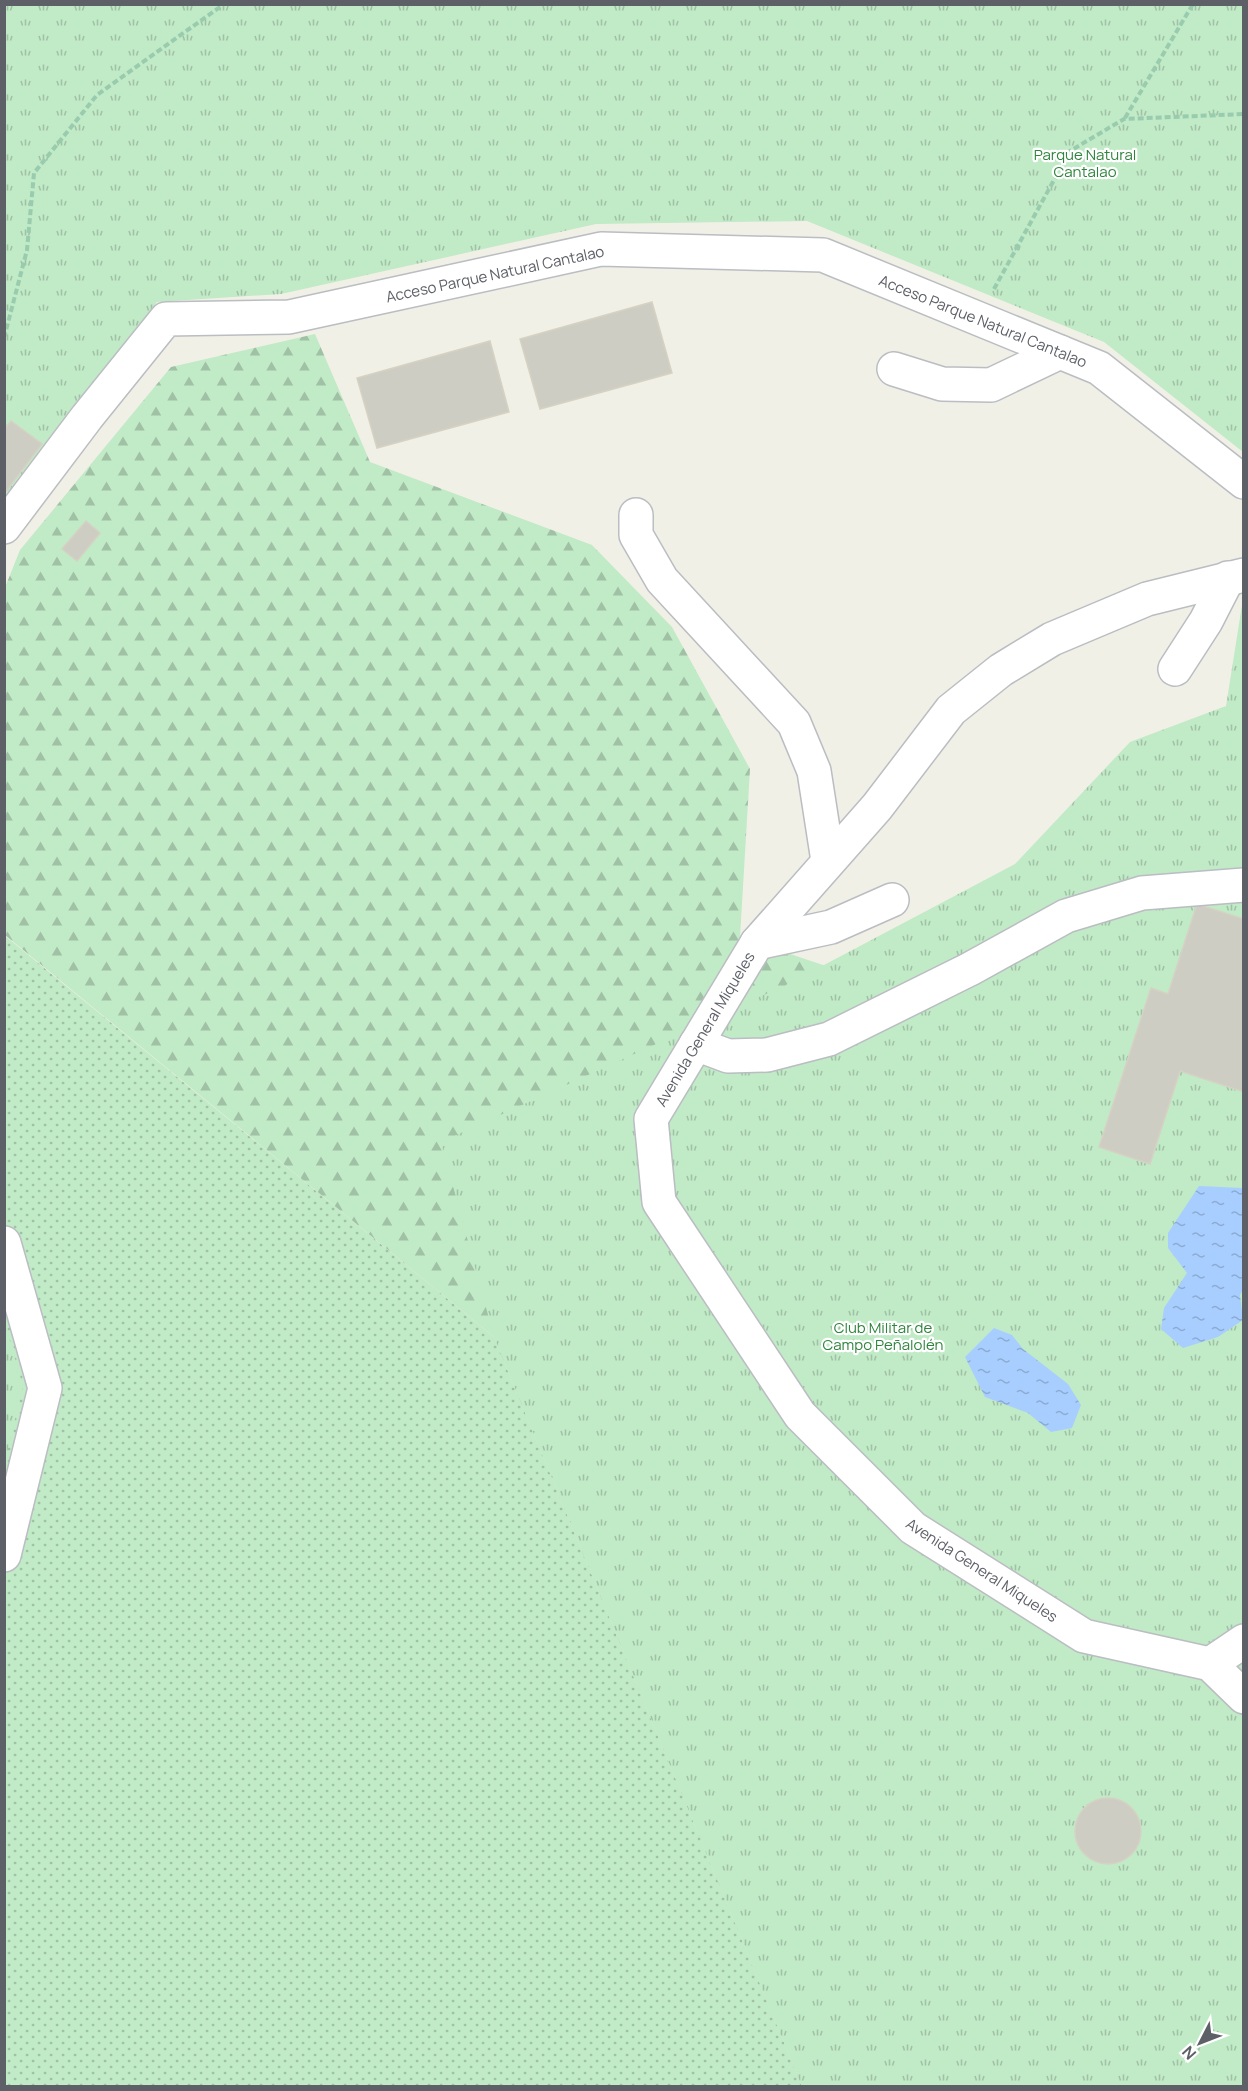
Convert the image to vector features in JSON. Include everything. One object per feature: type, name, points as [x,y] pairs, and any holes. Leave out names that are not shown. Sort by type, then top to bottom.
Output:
[{"type":"street","name":"Acceso Parque Natural Cantalao","points":[[4,526],[87,417],[166,319],[289,317],[601,249],[823,255],[1099,368],[1244,482]]},
{"type":"street","points":[[894,369],[942,384],[992,385],[1060,352]]},
{"type":"street","points":[[636,515],[636,536],[662,580],[794,723],[814,771],[828,861]]},
{"type":"street","points":[[1175,669],[1236,576]]},
{"type":"street","name":"Avenida General Miqueles","points":[[1210,1664],[1084,1636],[913,1528],[800,1415],[659,1202],[651,1119],[757,942],[877,807],[951,710],[1001,670],[1052,639],[1147,599],[1236,576]]},
{"type":"street","points":[[696,1044],[728,1056],[766,1055],[829,1039],[970,969],[1066,916],[1142,893],[1244,885]]},
{"type":"street","points":[[757,942],[831,927],[892,900]]},
{"type":"street","points":[[4,1243],[45,1388],[4,1555]]},
{"type":"street","points":[[1244,1641],[1210,1664],[1244,1697]]},
{"type":"path","points":[[4,338],[27,250],[34,173],[97,95],[224,4]]},
{"type":"path","points":[[979,319],[1070,151],[1124,118],[1193,4]]},
{"type":"path","points":[[1124,118],[1244,114]]},
{"type":"green space","name":"Parque Natural Cantalao","points":[[5,5],[1243,5],[1243,452],[1104,342],[807,221],[596,224],[281,294],[157,302],[70,410],[5,503]]},
{"type":"green space","points":[[315,334],[370,462],[592,545],[672,627],[750,769],[740,937],[826,966],[1243,2086],[802,2086],[494,1337],[5,935],[4,590],[20,550],[171,367]]},
{"type":"green space","name":"Club Militar de Campo Peñalolén","points":[[1242,605],[1243,2086],[802,2086],[494,1337],[441,1142],[790,983],[1015,864],[1130,742],[1226,706]]},
{"type":"green space","points":[[4,935],[494,1337],[802,2086],[5,2086]]},
{"type":"green space","points":[[5,1324],[23,1386],[5,1461]]},
{"type":"water","points":[[1199,1186],[1243,1188],[1244,1288],[1240,1295],[1243,1320],[1218,1337],[1183,1348],[1161,1329],[1164,1308],[1187,1273],[1168,1248],[1168,1233]]},
{"type":"water","points":[[994,1328],[1012,1335],[1023,1349],[1068,1384],[1081,1405],[1072,1428],[1051,1432],[1028,1413],[985,1397],[965,1357]]},
{"type":"building","points":[[652,302],[672,373],[540,409],[520,339]]},
{"type":"building","points":[[490,341],[509,412],[377,448],[357,378]]},
{"type":"building","points":[[11,421],[42,444],[4,494],[4,429]]},
{"type":"building","points":[[86,521],[100,533],[77,561],[62,549]]},
{"type":"building","points":[[1197,904],[1244,919],[1244,1092],[1180,1071],[1150,1164],[1099,1147],[1151,988],[1168,994]]},
{"type":"building","points":[[1108,1798],[1121,1801],[1131,1808],[1138,1818],[1141,1831],[1138,1844],[1131,1854],[1121,1861],[1108,1864],[1095,1861],[1085,1854],[1078,1844],[1075,1831],[1078,1818],[1085,1808],[1095,1801]]}]
